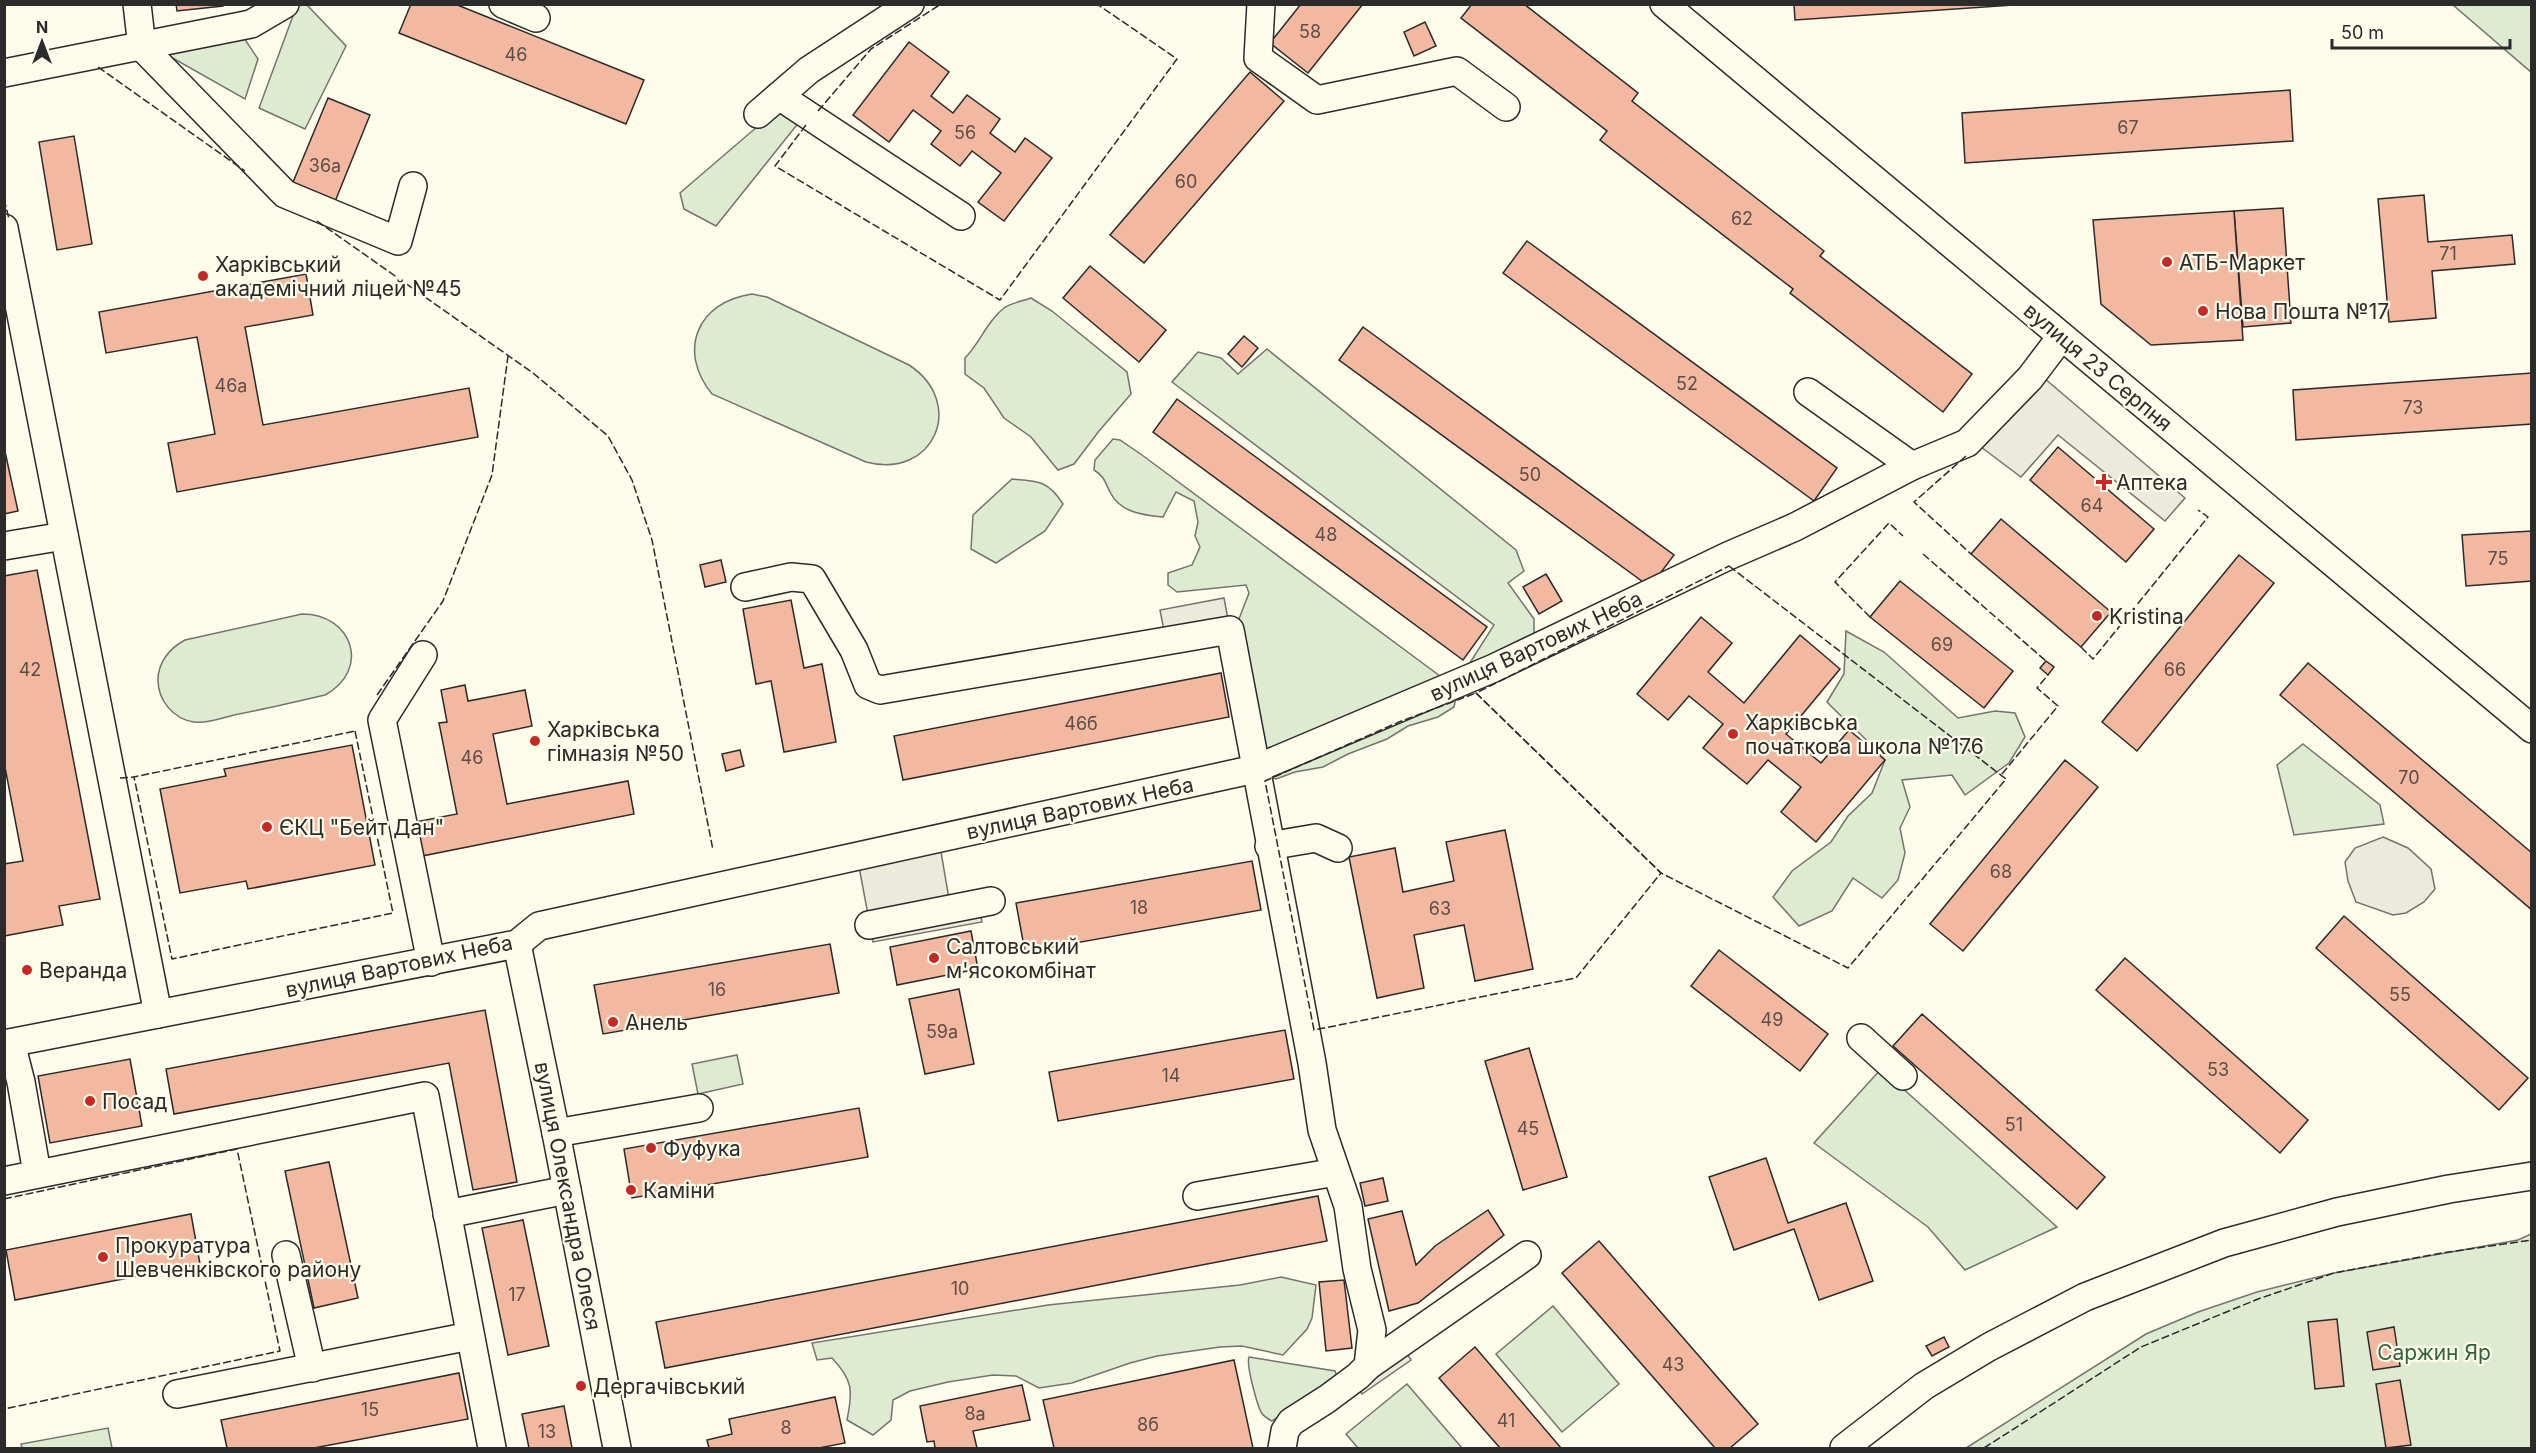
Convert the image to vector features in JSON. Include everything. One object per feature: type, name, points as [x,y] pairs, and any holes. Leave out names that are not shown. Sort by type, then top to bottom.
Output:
[{"type":"street","points":[[138,4],[142,47],[285,194],[398,241],[413,186]]},
{"type":"street","points":[[4,74],[251,24],[285,4]]},
{"type":"street","points":[[503,4],[536,18]]},
{"type":"street","points":[[758,114],[809,70],[910,4]]},
{"type":"street","points":[[1261,4],[1258,58],[1317,100],[1457,71],[1506,107]]},
{"type":"street","name":"вулиця 23 Серпня","points":[[1664,4],[2532,729]]},
{"type":"street","points":[[779,96],[961,216]]},
{"type":"street","points":[[4,228],[158,1014]]},
{"type":"street","name":"вулиця Вартових Неба","points":[[8,1044],[517,944],[539,926],[1255,769],[1494,668],[1728,556],[1795,527],[1912,466],[1967,443],[2030,378],[2061,337]]},
{"type":"street","points":[[1808,392],[1912,466]]},
{"type":"street","points":[[4,546],[64,536]]},
{"type":"street","points":[[744,587],[791,577],[812,579],[854,650],[868,685],[880,690],[1230,630],[1269,846],[1312,1063],[1322,1130],[1348,1206],[1358,1269],[1372,1330],[1368,1366]]},
{"type":"street","points":[[423,655],[382,720],[431,962]]},
{"type":"street","points":[[1269,846],[1316,838],[1338,848]]},
{"type":"street","points":[[869,925],[991,901]]},
{"type":"street","name":"вулиця Олександра Олеся","points":[[517,944],[556,1133],[616,1449]]},
{"type":"street","points":[[1861,1038],[1903,1076]]},
{"type":"street","points":[[8,1044],[21,1082],[37,1173]]},
{"type":"street","points":[[4,1181],[425,1096],[492,1449]]},
{"type":"street","points":[[556,1133],[699,1108]]},
{"type":"street","points":[[1197,1196],[1336,1172]]},
{"type":"street","points":[[1844,1449],[1924,1386],[1989,1347],[2085,1297],[2224,1244],[2337,1212],[2449,1189],[2532,1176]]},
{"type":"street","points":[[447,1214],[567,1190]]},
{"type":"street","points":[[286,1255],[312,1368]]},
{"type":"street","points":[[1282,1449],[1285,1431],[1291,1422],[1527,1255]]},
{"type":"street","points":[[177,1394],[470,1336]]},
{"type":"green space","points":[[297,5],[307,5],[346,46],[305,129],[259,108]]},
{"type":"green space","points":[[2453,5],[2531,5],[2531,72]]},
{"type":"green space","points":[[242,35],[258,59],[245,99],[162,52]]},
{"type":"green space","points":[[779,108],[800,121],[716,226],[684,209],[680,193]]},
{"type":"green space","points":[[752,294],[767,297],[909,365],[927,381],[936,399],[939,417],[935,434],[925,449],[910,460],[890,465],[866,462],[712,394],[701,378],[696,361],[695,346],[698,331],[706,318],[718,307],[733,299]]},
{"type":"green space","points":[[1031,298],[1052,311],[1127,372],[1131,394],[1074,464],[1058,470],[1031,437],[1004,418],[984,388],[965,374],[965,358],[998,313],[1013,303]]},
{"type":"green space","points":[[1267,349],[1516,550],[1524,571],[1508,583],[1534,619],[1534,634],[1466,669],[1494,625],[1172,382],[1198,352],[1221,358],[1238,374]]},
{"type":"green space","points":[[1113,439],[1120,440],[1142,455],[1448,682],[1457,692],[1454,707],[1438,717],[1408,726],[1387,739],[1348,754],[1323,767],[1295,772],[1276,779],[1264,775],[1237,624],[1249,593],[1246,585],[1177,592],[1168,585],[1168,573],[1192,565],[1200,547],[1195,536],[1198,522],[1194,501],[1176,492],[1163,517],[1132,511],[1119,504],[1102,477],[1094,470],[1095,460]]},
{"type":"green space","points":[[1012,479],[1041,483],[1052,490],[1063,504],[1045,531],[996,563],[971,549],[973,515]]},
{"type":"green space","points":[[302,614],[320,616],[334,623],[344,633],[350,645],[351,658],[348,672],[339,684],[325,695],[199,722],[186,720],[173,713],[164,701],[158,680],[160,667],[170,651],[180,643]]},
{"type":"green space","points":[[1846,631],[1884,652],[1958,718],[1995,711],[2015,713],[2025,737],[2009,763],[1965,795],[1952,775],[1902,780],[1910,807],[1900,828],[1905,853],[1898,880],[1882,898],[1853,878],[1832,911],[1799,926],[1773,897],[1792,871],[1831,842],[1848,816],[1872,793],[1885,760],[1827,702],[1844,674]]},
{"type":"green space","points":[[2303,744],[2380,805],[2384,824],[2294,835],[2277,765]]},
{"type":"green space","points":[[737,1055],[743,1084],[698,1094],[692,1064]]},
{"type":"green space","points":[[1881,1069],[2057,1227],[1965,1270],[1928,1227],[1814,1143]]},
{"type":"green space","name":"Саржин Яр","points":[[2531,1234],[2531,1448],[1966,1448],[2146,1334],[2198,1312],[2257,1292],[2334,1273],[2518,1240]]},
{"type":"green space","points":[[1281,1277],[1316,1285],[1312,1318],[1307,1329],[1283,1355],[1242,1346],[1220,1347],[1157,1356],[1072,1383],[1039,1388],[1016,1376],[993,1375],[948,1382],[910,1391],[893,1400],[891,1420],[873,1435],[847,1420],[850,1401],[848,1380],[832,1358],[817,1360],[812,1343],[1048,1305],[1240,1285]]},
{"type":"green space","points":[[1553,1306],[1619,1384],[1562,1432],[1496,1354]]},
{"type":"green space","points":[[1249,1357],[1335,1371],[1338,1380],[1272,1421],[1263,1415],[1259,1408],[1250,1376]]},
{"type":"green space","points":[[1407,1384],[1462,1448],[1358,1448],[1346,1434]]},
{"type":"green space","points":[[108,1428],[112,1448],[22,1448],[21,1444]]},
{"type":"shaded area","points":[[2044,378],[2185,498],[2165,521],[2058,435],[2021,477],[1981,447]]},
{"type":"shaded area","points":[[1224,598],[1230,630],[1166,641],[1160,610]]},
{"type":"shaded area","points":[[2383,837],[2408,848],[2431,869],[2435,889],[2424,902],[2406,913],[2393,915],[2356,902],[2348,881],[2345,862],[2355,848]]},
{"type":"shaded area","points":[[940,846],[949,899],[977,895],[982,922],[873,942],[858,861]]},
{"type":"shaded area","points":[[1404,1349],[1411,1360],[1362,1394],[1355,1384]]},
{"type":"building","points":[[176,4],[223,4],[223,6],[177,11]]},
{"type":"building","points":[[411,4],[455,4],[644,80],[626,124],[399,33]]},
{"type":"building","points":[[1301,4],[1363,4],[1308,73],[1270,43]]},
{"type":"building","points":[[1472,4],[1524,4],[1638,93],[1632,101],[1824,251],[1820,256],[1972,374],[1943,412],[1790,293],[1793,289],[1600,140],[1607,131],[1461,18]]},
{"type":"building","points":[[1794,4],[2028,4],[1795,20]]},
{"type":"building","points":[[1425,22],[1436,46],[1414,56],[1404,32]]},
{"type":"building","points":[[909,42],[949,72],[931,96],[953,113],[967,95],[1000,119],[990,133],[1015,152],[1025,138],[1052,158],[1004,221],[978,202],[1001,173],[972,151],[960,166],[931,144],[941,131],[913,110],[889,142],[853,115]]},
{"type":"building","points":[[1250,72],[1284,101],[1144,263],[1110,235]]},
{"type":"building","points":[[2290,90],[2293,141],[1965,163],[1962,113]]},
{"type":"building","points":[[328,98],[370,115],[334,204],[291,187]]},
{"type":"building","points":[[74,136],[92,244],[57,250],[39,142]]},
{"type":"building","points":[[2424,195],[2428,242],[2512,235],[2515,264],[2432,271],[2436,318],[2389,322],[2378,199]]},
{"type":"building","points":[[2283,208],[2291,323],[2243,327],[2234,211]]},
{"type":"building","name":"АТБ-Маркет","points":[[2234,211],[2243,340],[2151,345],[2101,304],[2093,220]]},
{"type":"building","points":[[1527,241],[1837,468],[1814,501],[1503,273]]},
{"type":"building","points":[[1090,266],[1166,330],[1139,362],[1063,298]]},
{"type":"building","points":[[306,274],[313,315],[245,327],[263,425],[469,388],[478,437],[177,492],[168,443],[215,434],[197,337],[106,353],[99,312]]},
{"type":"building","points":[[1363,327],[1674,555],[1650,587],[1339,360]]},
{"type":"building","points":[[1244,336],[1258,348],[1242,367],[1228,354]]},
{"type":"building","points":[[2532,373],[2532,424],[2296,440],[2293,390]]},
{"type":"building","points":[[1177,399],[1487,627],[1463,660],[1153,432]]},
{"type":"building","points":[[4,447],[18,511],[4,514]]},
{"type":"building","points":[[2058,447],[2154,529],[2126,562],[2030,480]]},
{"type":"building","points":[[2001,519],[2111,612],[2081,647],[1971,554]]},
{"type":"building","points":[[2532,531],[2532,581],[2466,586],[2462,535]]},
{"type":"building","points":[[2239,555],[2274,583],[2137,751],[2102,722]]},
{"type":"building","points":[[721,560],[726,582],[705,587],[700,565]]},
{"type":"building","points":[[37,570],[100,899],[59,906],[63,925],[4,936],[4,864],[23,861],[4,762],[4,576]]},
{"type":"building","points":[[1546,574],[1562,601],[1539,614],[1523,587]]},
{"type":"building","points":[[1900,581],[2013,671],[1984,708],[1870,617]]},
{"type":"building","points":[[791,600],[804,668],[822,664],[836,742],[784,752],[771,681],[756,684],[743,609]]},
{"type":"building","points":[[1701,617],[1732,643],[1708,672],[1744,703],[1800,635],[1840,669],[1786,734],[1821,763],[1849,730],[1885,760],[1816,842],[1781,812],[1801,787],[1768,760],[1747,784],[1703,748],[1723,724],[1689,696],[1668,720],[1637,694]]},
{"type":"building","points":[[2046,661],[2054,667],[2048,675],[2040,668]]},
{"type":"building","points":[[2308,663],[2532,853],[2532,910],[2280,695]]},
{"type":"building","points":[[1221,673],[1229,717],[903,780],[894,736]]},
{"type":"building","points":[[465,685],[468,701],[525,690],[532,726],[493,734],[507,804],[628,781],[634,814],[422,856],[415,822],[457,814],[439,723],[447,722],[441,690]]},
{"type":"building","name":"ЄКЦ \"Бейт Дан\"","points":[[352,745],[375,865],[248,889],[246,881],[180,893],[160,789],[226,776],[224,769]]},
{"type":"building","points":[[740,750],[744,766],[726,771],[722,754]]},
{"type":"building","points":[[2065,760],[2098,787],[1963,951],[1930,924]]},
{"type":"building","points":[[1505,830],[1533,969],[1475,981],[1464,925],[1414,935],[1424,988],[1377,998],[1349,857],[1395,848],[1403,892],[1454,881],[1446,842]]},
{"type":"building","points":[[1252,861],[1261,910],[1025,952],[1016,903]]},
{"type":"building","points":[[2344,916],[2528,1078],[2499,1110],[2316,948]]},
{"type":"building","name":"Салтовський м'ясокомбінат","points":[[971,931],[978,969],[897,985],[890,947]]},
{"type":"building","points":[[830,944],[839,993],[603,1034],[594,985]]},
{"type":"building","points":[[1719,950],[1828,1034],[1800,1071],[1691,986]]},
{"type":"building","points":[[2125,958],[2308,1120],[2280,1153],[2096,990]]},
{"type":"building","points":[[959,989],[974,1064],[925,1074],[909,999]]},
{"type":"building","points":[[485,1010],[517,1182],[473,1190],[449,1063],[174,1114],[166,1069]]},
{"type":"building","points":[[1922,1014],[2105,1177],[2077,1209],[1893,1046]]},
{"type":"building","points":[[1285,1030],[1294,1079],[1058,1121],[1049,1072]]},
{"type":"building","points":[[1529,1048],[1567,1177],[1523,1190],[1485,1061]]},
{"type":"building","name":"Посад","points":[[130,1059],[142,1126],[50,1143],[38,1076]]},
{"type":"building","points":[[859,1108],[868,1157],[632,1198],[624,1149]]},
{"type":"building","points":[[1766,1158],[1788,1223],[1846,1203],[1873,1281],[1819,1300],[1794,1229],[1734,1250],[1709,1177]]},
{"type":"building","points":[[329,1162],[358,1298],[314,1308],[285,1171]]},
{"type":"building","points":[[1383,1178],[1388,1201],[1365,1206],[1360,1183]]},
{"type":"building","points":[[1318,1196],[1327,1241],[665,1368],[656,1322]]},
{"type":"building","points":[[1488,1210],[1504,1235],[1418,1303],[1389,1311],[1368,1219],[1402,1211],[1416,1265],[1435,1246]]},
{"type":"building","name":"Прокуратура Шевченківского району","points":[[191,1214],[200,1264],[15,1300],[6,1250]]},
{"type":"building","points":[[523,1220],[549,1346],[508,1355],[482,1228]]},
{"type":"building","points":[[1599,1241],[1758,1424],[1730,1448],[1715,1448],[1562,1273]]},
{"type":"building","points":[[1344,1280],[1352,1348],[1326,1351],[1319,1282]]},
{"type":"building","points":[[2337,1319],[2344,1386],[2315,1389],[2308,1322]]},
{"type":"building","points":[[2394,1327],[2400,1366],[2373,1370],[2367,1332]]},
{"type":"building","points":[[1944,1337],[1949,1347],[1932,1356],[1926,1346]]},
{"type":"building","points":[[1475,1347],[1561,1448],[1500,1448],[1439,1378]]},
{"type":"building","points":[[1234,1360],[1253,1448],[1054,1448],[1043,1400]]},
{"type":"building","points":[[459,1373],[468,1419],[314,1448],[227,1448],[221,1420]]},
{"type":"building","points":[[2400,1380],[2411,1445],[2386,1448],[2376,1384]]},
{"type":"building","points":[[1022,1385],[1030,1420],[973,1431],[977,1448],[935,1448],[934,1441],[927,1442],[920,1406]]},
{"type":"building","points":[[835,1397],[845,1443],[819,1448],[709,1448],[707,1440],[732,1434],[729,1419]]},
{"type":"building","points":[[564,1406],[572,1448],[529,1448],[522,1414]]},
{"type":"fence","points":[[818,111],[871,49],[941,4]]},
{"type":"fence","points":[[806,125],[775,166],[1000,300],[1177,59],[1097,4]]},
{"type":"fence","points":[[98,67],[245,171]]},
{"type":"fence","points":[[4,199],[9,219]]},
{"type":"fence","points":[[317,221],[533,373],[608,436],[632,480],[652,540],[713,850]]},
{"type":"fence","points":[[377,695],[443,601],[492,475],[508,356]]},
{"type":"fence","points":[[1966,456],[1914,502],[1971,554]]},
{"type":"fence","points":[[2081,647],[2093,659],[2208,517],[2198,510]]},
{"type":"fence","points":[[1870,617],[1835,582],[1889,523],[1903,536]]},
{"type":"fence","points":[[1923,554],[2046,661]]},
{"type":"fence","points":[[1729,566],[2006,779],[1848,968],[1661,873],[1476,693],[1729,566]]},
{"type":"fence","points":[[2002,774],[2058,706],[2037,688],[2048,675]]},
{"type":"fence","points":[[1476,693],[1661,873],[1576,978],[1314,1030],[1265,781],[1399,722],[1476,693]]},
{"type":"fence","points":[[355,731],[393,913],[172,959],[134,777],[355,731]]},
{"type":"fence","points":[[120,778],[134,777]]},
{"type":"fence","points":[[4,1199],[237,1149],[280,1351],[4,1409]]},
{"type":"fence","points":[[1984,1448],[2141,1347],[2258,1299],[2334,1273],[2442,1253],[2532,1240]]},
{"type":"place","name":"АТБ-Маркет","points":[[2167,262]]},
{"type":"place","name":"Харківський академічний ліцей №45","points":[[203,276]]},
{"type":"place","name":"Нова Пошта №17","points":[[2203,311]]},
{"type":"place","name":"Аптека","points":[[2104,482]]},
{"type":"place","name":"Kristina","points":[[2097,616]]},
{"type":"place","name":"Харківська початкова школа №176","points":[[1733,734]]},
{"type":"place","name":"Харківська гімназія №50","points":[[535,741]]},
{"type":"place","name":"ЄКЦ \"Бейт Дан\"","points":[[267,827]]},
{"type":"place","name":"Салтовський м'ясокомбінат","points":[[934,958]]},
{"type":"place","name":"Веранда","points":[[27,970]]},
{"type":"place","name":"Анель","points":[[613,1022]]},
{"type":"place","name":"Посад","points":[[90,1101]]},
{"type":"place","name":"Фуфука","points":[[651,1148]]},
{"type":"place","name":"Каміни","points":[[631,1190]]},
{"type":"place","name":"Прокуратура Шевченківского району","points":[[103,1257]]},
{"type":"place","name":"Дергачівський","points":[[581,1386]]}]
